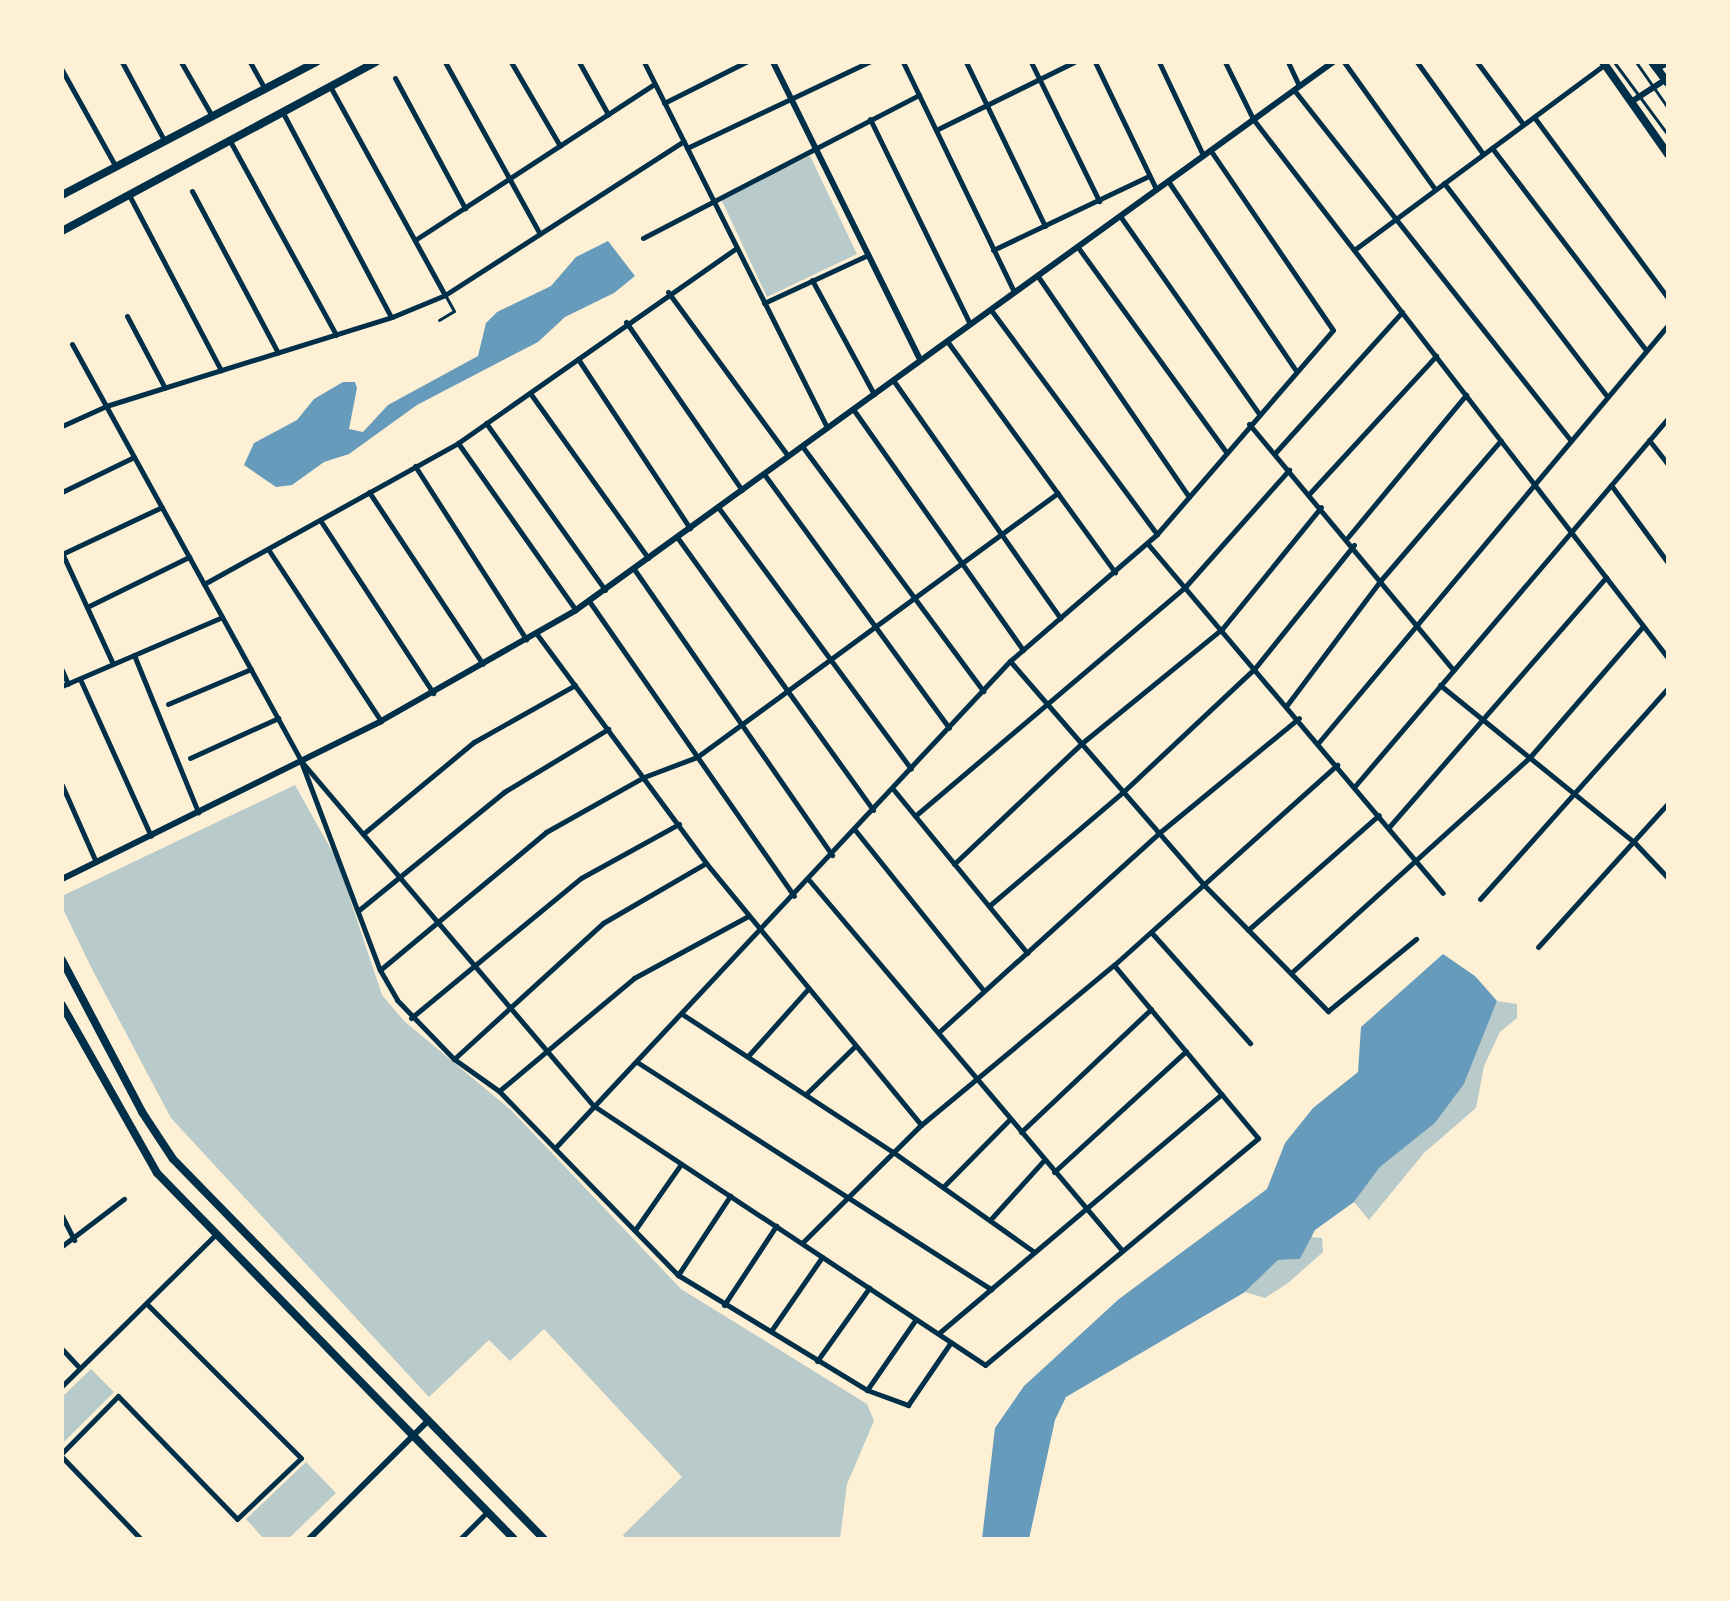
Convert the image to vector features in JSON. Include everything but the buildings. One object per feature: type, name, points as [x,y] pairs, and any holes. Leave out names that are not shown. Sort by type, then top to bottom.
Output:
[{"type":"main road","points":[[62,195],[316,62]]},
{"type":"main road","points":[[62,231],[376,62]]},
{"type":"main road","points":[[1607,63],[1668,154]]},
{"type":"main road","points":[[1654,65],[1667,80]]},
{"type":"main road","points":[[62,960],[148,1122],[173,1159],[544,1539]]},
{"type":"main road","points":[[62,1005],[147,1160],[514,1539]]},
{"type":"street","points":[[122,62],[165,141]]},
{"type":"street","points":[[181,62],[212,117]]},
{"type":"street","points":[[250,62],[265,89]]},
{"type":"street","points":[[445,62],[539,232]]},
{"type":"street","points":[[511,62],[560,146]]},
{"type":"street","points":[[579,62],[608,114]]},
{"type":"street","points":[[644,62],[827,428]]},
{"type":"street","points":[[664,103],[746,62]]},
{"type":"street","points":[[773,62],[920,360]]},
{"type":"street","points":[[687,148],[869,62]]},
{"type":"street","points":[[903,62],[1014,292]]},
{"type":"street","points":[[966,62],[1045,226]]},
{"type":"street","points":[[1031,62],[1099,201]]},
{"type":"street","points":[[936,130],[1074,62]]},
{"type":"street","points":[[1095,62],[1156,189]]},
{"type":"street","points":[[1159,62],[1203,155]]},
{"type":"street","points":[[1225,62],[1253,119],[1643,626],[1666,650],[1668,658]]},
{"type":"street","points":[[1288,62],[1296,88],[1570,440]]},
{"type":"street","points":[[62,879],[433,694],[576,610],[1333,62]]},
{"type":"street","points":[[1344,62],[1435,189]]},
{"type":"street","points":[[1417,62],[1483,154]]},
{"type":"street","points":[[1477,62],[1523,124]]},
{"type":"street","points":[[1354,250],[1607,63]]},
{"type":"street","points":[[1654,65],[1668,63]]},
{"type":"street","points":[[62,70],[116,167]]},
{"type":"street","points":[[395,78],[465,208]]},
{"type":"street","points":[[1631,102],[1667,80]]},
{"type":"street","points":[[415,240],[654,84]]},
{"type":"street","points":[[331,88],[445,295]]},
{"type":"street","points":[[643,238],[712,198],[919,95]]},
{"type":"street","points":[[283,113],[392,317]]},
{"type":"street","points":[[1534,117],[1668,298]]},
{"type":"street","points":[[870,119],[970,324]]},
{"type":"street","points":[[230,141],[336,335]]},
{"type":"street","points":[[62,426],[106,406],[392,317],[445,295],[684,141]]},
{"type":"street","points":[[1492,148],[1646,350]]},
{"type":"street","points":[[555,1148],[761,932],[1010,661],[1157,534],[1295,369],[1333,330],[1210,150]]},
{"type":"street","points":[[993,250],[1149,176]]},
{"type":"street","points":[[1167,181],[1295,369]]},
{"type":"street","points":[[1444,183],[1607,396]]},
{"type":"street","points":[[192,191],[278,353]]},
{"type":"street","points":[[129,195],[221,370]]},
{"type":"street","points":[[1119,216],[1258,412]]},
{"type":"street","points":[[1077,246],[1226,452]]},
{"type":"street","points":[[204,584],[458,443],[668,292],[737,248]]},
{"type":"street","points":[[764,303],[868,255]]},
{"type":"street","points":[[1037,275],[1189,497]]},
{"type":"street","points":[[812,280],[874,394]]},
{"type":"street","points":[[668,292],[788,456]]},
{"type":"street","points":[[990,309],[1157,534]]},
{"type":"street","points":[[1275,453],[1402,312]]},
{"type":"street","points":[[127,316],[165,388]]},
{"type":"street","points":[[626,322],[742,490]]},
{"type":"street","points":[[1319,742],[1668,325]]},
{"type":"street","points":[[947,341],[1115,572]]},
{"type":"street","points":[[72,344],[301,761],[594,1106],[985,1365],[1258,1138],[1114,965]]},
{"type":"street","points":[[1309,494],[1436,356]]},
{"type":"street","points":[[578,359],[690,528]]},
{"type":"street","points":[[893,380],[1060,618]]},
{"type":"street","points":[[530,393],[649,558]]},
{"type":"street","points":[[1348,537],[1466,395]]},
{"type":"street","points":[[853,409],[1023,650]]},
{"type":"street","points":[[1355,786],[1668,418]]},
{"type":"street","points":[[486,423],[605,590]]},
{"type":"street","points":[[1249,424],[1348,537],[1453,670]]},
{"type":"street","points":[[1287,705],[1381,580],[1501,440]]},
{"type":"street","points":[[1649,440],[1668,464]]},
{"type":"street","points":[[458,443],[576,610]]},
{"type":"street","points":[[802,446],[983,691]]},
{"type":"street","points":[[62,492],[134,457]]},
{"type":"street","points":[[415,466],[526,639]]},
{"type":"street","points":[[915,816],[1185,587],[1289,470]]},
{"type":"street","points":[[764,474],[949,728]]},
{"type":"street","points":[[1611,485],[1668,563]]},
{"type":"street","points":[[369,492],[483,664]]},
{"type":"street","points":[[380,970],[546,832],[644,777],[697,757],[1058,493]]},
{"type":"street","points":[[113,664],[62,553],[162,507]]},
{"type":"street","points":[[718,507],[911,769]]},
{"type":"street","points":[[954,864],[1082,743],[1222,629],[1321,507]]},
{"type":"street","points":[[320,520],[433,694]]},
{"type":"street","points":[[677,537],[873,810]]},
{"type":"street","points":[[1147,543],[1299,718],[1443,893]]},
{"type":"street","points":[[989,906],[1123,792],[1255,668],[1354,545]]},
{"type":"street","points":[[268,549],[381,721]]},
{"type":"street","points":[[87,607],[189,557]]},
{"type":"street","points":[[634,569],[832,855]]},
{"type":"street","points":[[1389,827],[1606,577]]},
{"type":"street","points":[[589,601],[794,896]]},
{"type":"street","points":[[62,670],[65,685],[222,617]]},
{"type":"street","points":[[1291,973],[1530,757],[1643,626]]},
{"type":"street","points":[[536,633],[706,863],[921,1125]]},
{"type":"street","points":[[134,655],[198,813]]},
{"type":"street","points":[[1010,661],[1204,885],[1328,1011],[1416,939]]},
{"type":"street","points":[[168,704],[251,669]]},
{"type":"street","points":[[80,679],[151,836]]},
{"type":"street","points":[[363,834],[474,742],[575,685]]},
{"type":"street","points":[[1440,685],[1578,794],[1634,842],[1668,878]]},
{"type":"street","points":[[1480,899],[1578,794],[1668,688]]},
{"type":"street","points":[[190,758],[278,718]]},
{"type":"street","points":[[940,1031],[1159,833],[1299,718]]},
{"type":"street","points":[[359,910],[504,792],[608,729]]},
{"type":"street","points":[[301,761],[305,784],[359,910],[380,970],[411,1018],[454,1059],[499,1091],[678,1275],[867,1390],[908,1405],[951,1342]]},
{"type":"street","points":[[802,1243],[921,1125],[975,1077],[1114,965],[1337,765]]},
{"type":"street","points":[[62,785],[96,862]]},
{"type":"street","points":[[893,789],[1027,953]]},
{"type":"street","points":[[1538,947],[1668,803]]},
{"type":"street","points":[[1248,930],[1379,815]]},
{"type":"street","points":[[411,1018],[581,878],[679,824]]},
{"type":"street","points":[[855,830],[984,991]]},
{"type":"street","points":[[454,1059],[603,923],[706,863]]},
{"type":"street","points":[[809,880],[940,1031],[1122,1251]]},
{"type":"street","points":[[499,1091],[634,978],[748,916]]},
{"type":"street","points":[[1151,932],[1250,1043]]},
{"type":"street","points":[[748,1056],[808,989]]},
{"type":"street","points":[[1021,1132],[1151,1009]]},
{"type":"street","points":[[682,1014],[893,1152],[1034,1252]]},
{"type":"street","points":[[806,1094],[855,1046]]},
{"type":"street","points":[[1054,1172],[1186,1051]]},
{"type":"street","points":[[637,1062],[991,1289]]},
{"type":"street","points":[[938,1334],[1222,1094]]},
{"type":"street","points":[[943,1187],[1010,1119]]},
{"type":"street","points":[[990,1220],[1044,1160]]},
{"type":"street","points":[[635,1230],[681,1164]]},
{"type":"street","points":[[678,1275],[730,1196]]},
{"type":"street","points":[[62,1246],[74,1240],[124,1199]]},
{"type":"street","points":[[62,1216],[74,1240]]},
{"type":"street","points":[[724,1305],[776,1226]]},
{"type":"street","points":[[62,1386],[216,1234]]},
{"type":"street","points":[[771,1331],[822,1257]]},
{"type":"street","points":[[817,1361],[869,1288]]},
{"type":"street","points":[[141,1539],[62,1455],[118,1396],[237,1519],[301,1458],[146,1303]]},
{"type":"street","points":[[867,1390],[916,1319]]},
{"type":"street","points":[[62,1349],[80,1368]]},
{"type":"street","points":[[309,1539],[428,1421]]},
{"type":"street","points":[[460,1539],[487,1512]]},
{"type":"lane","points":[[1636,62],[1668,108]]},
{"type":"lane","points":[[1607,63],[1640,96],[1668,135]]},
{"type":"lane","points":[[439,320],[454,311],[445,295]]},
{"type":"shaded area","points":[[810,156],[857,254],[767,297],[721,199]]},
{"type":"shaded area","points":[[295,785],[337,860],[382,995],[404,1021],[511,1110],[681,1289],[867,1404],[874,1421],[847,1484],[840,1539],[626,1539],[623,1535],[682,1477],[544,1329],[510,1361],[489,1340],[429,1397],[171,1118],[92,969],[62,907],[62,896]]},
{"type":"shaded area","points":[[1497,1001],[1517,1004],[1517,1018],[1500,1032],[1484,1066],[1476,1108],[1424,1153],[1369,1220],[1354,1202],[1380,1167],[1435,1123],[1464,1084]]},
{"type":"shaded area","points":[[1311,1237],[1322,1238],[1323,1252],[1288,1283],[1265,1298],[1245,1292],[1278,1260],[1300,1259]]},
{"type":"shaded area","points":[[91,1369],[114,1392],[62,1444],[62,1397]]},
{"type":"shaded area","points":[[306,1462],[336,1493],[288,1539],[264,1539],[246,1519]]},
{"type":"water","points":[[608,241],[635,276],[614,293],[565,317],[538,342],[417,405],[349,454],[324,462],[292,485],[276,487],[244,465],[254,443],[297,420],[314,399],[343,382],[355,382],[357,388],[349,429],[363,432],[388,405],[478,356],[486,323],[497,312],[551,286],[576,257]]},
{"type":"water","points":[[1443,954],[1475,976],[1497,1001],[1464,1084],[1435,1123],[1380,1167],[1354,1202],[1315,1230],[1300,1259],[1278,1260],[1245,1292],[1066,1397],[1055,1420],[1029,1539],[982,1539],[995,1428],[1024,1386],[1119,1299],[1267,1189],[1285,1143],[1313,1108],[1358,1072],[1361,1027]]}]
